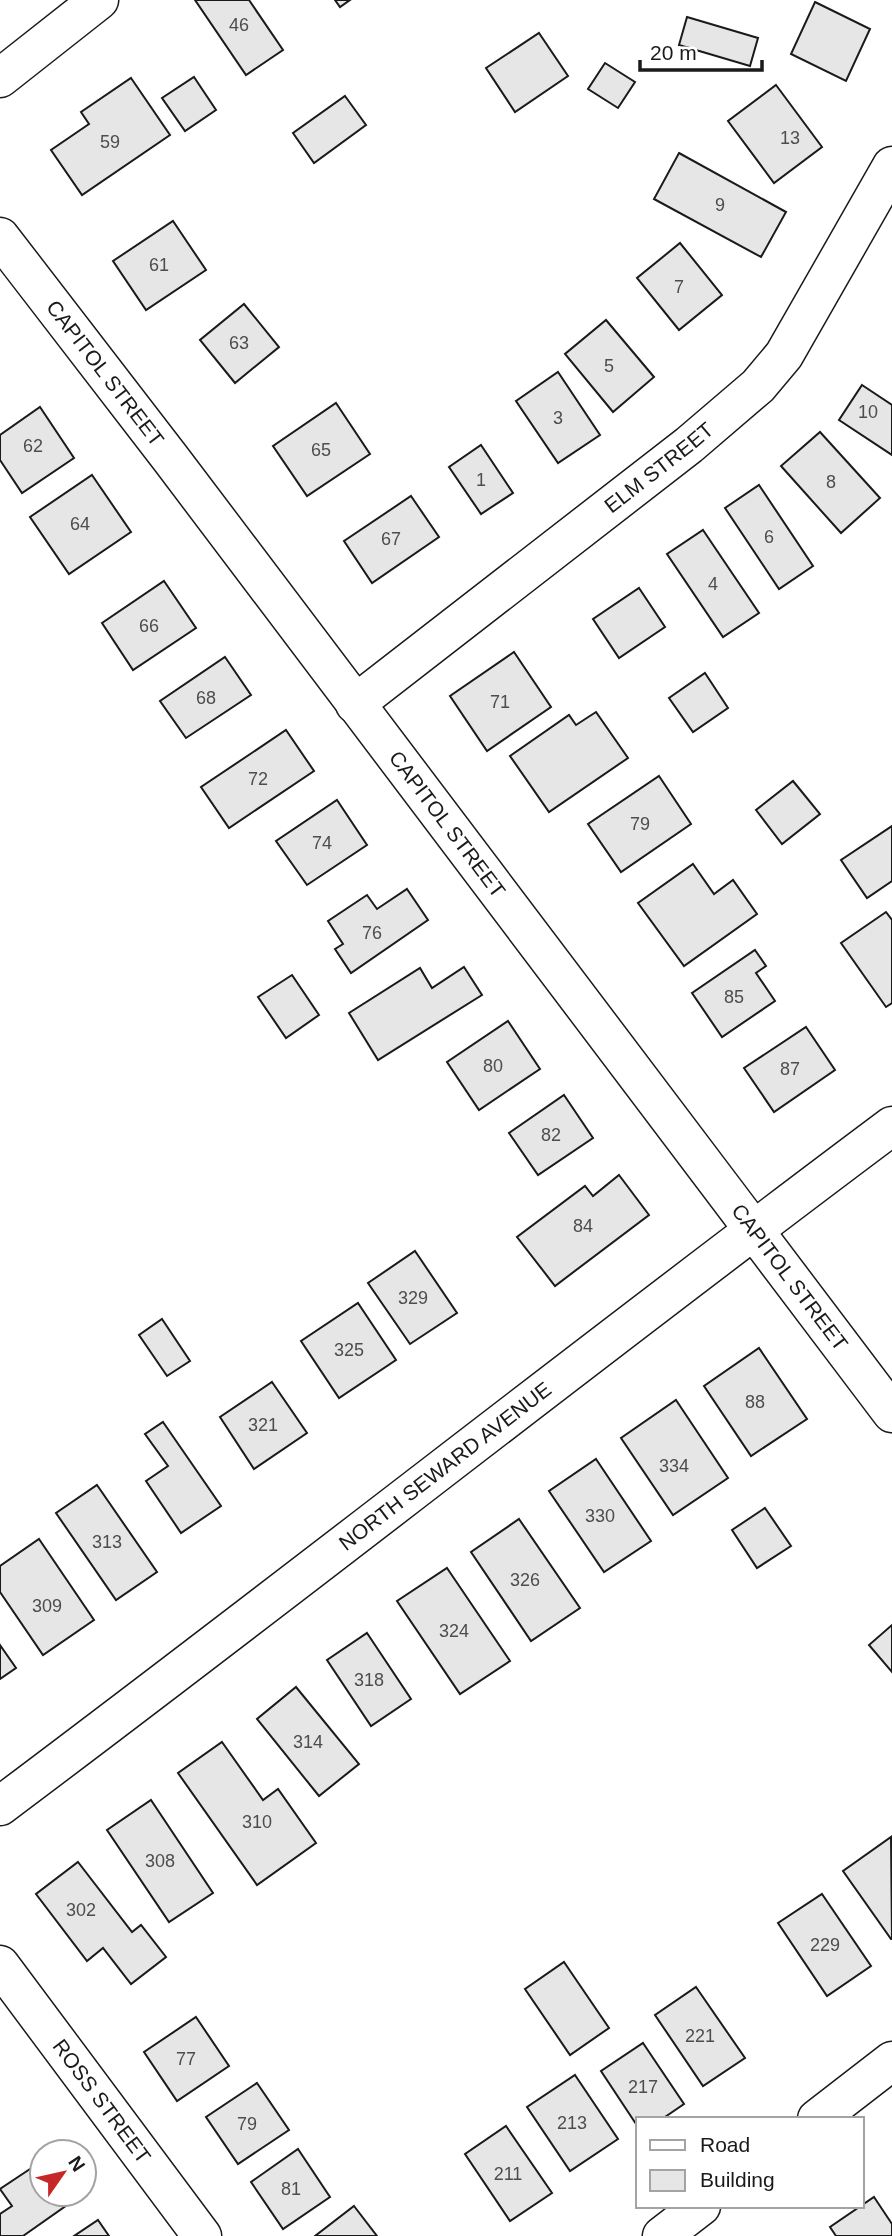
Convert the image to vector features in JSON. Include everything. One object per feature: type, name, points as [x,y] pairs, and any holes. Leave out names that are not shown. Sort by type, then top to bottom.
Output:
[{"type":"street","points":[[0,78],[99,0]]},
{"type":"street","name":"ELM STREET","points":[[355,704],[689,445],[758,387],[784,355],[892,166]]},
{"type":"street","name":"CAPITOL STREET","points":[[0,237],[892,1413]]},
{"type":"street","name":"NORTH SEWARD AVENUE","points":[[0,1806],[892,1126]]},
{"type":"street","name":"ROSS STREET","points":[[0,1965],[202,2236]]},
{"type":"street","points":[[820,2117],[892,2061]]},
{"type":"street","points":[[662,2236],[699,2208]]},
{"type":"building","points":[[195,0],[249,0],[283,50],[246,75]]},
{"type":"building","points":[[335,0],[350,0],[340,7]]},
{"type":"building","points":[[815,2],[870,29],[846,81],[791,54]]},
{"type":"building","points":[[687,17],[758,38],[750,66],[679,45]]},
{"type":"building","points":[[539,33],[568,76],[515,112],[486,68]]},
{"type":"building","points":[[605,63],[635,82],[618,108],[588,89]]},
{"type":"building","points":[[194,77],[216,110],[185,131],[162,98]]},
{"type":"building","points":[[131,78],[170,135],[82,195],[51,150],[89,124],[81,112]]},
{"type":"building","points":[[776,85],[822,147],[774,183],[728,121]]},
{"type":"building","points":[[345,96],[366,125],[314,163],[293,133]]},
{"type":"building","points":[[679,153],[786,212],[761,257],[654,199]]},
{"type":"building","points":[[173,221],[206,270],[146,310],[113,261]]},
{"type":"building","points":[[680,243],[722,295],[679,330],[637,278]]},
{"type":"building","points":[[244,304],[279,347],[235,383],[200,340]]},
{"type":"building","points":[[606,320],[654,377],[613,412],[565,354]]},
{"type":"building","points":[[558,372],[600,435],[558,463],[516,401]]},
{"type":"building","points":[[862,385],[892,405],[892,455],[839,420]]},
{"type":"building","points":[[336,403],[370,454],[307,496],[273,446]]},
{"type":"building","points":[[40,407],[74,458],[22,493],[0,460],[0,435]]},
{"type":"building","points":[[820,432],[880,498],[841,533],[781,466]]},
{"type":"building","points":[[481,445],[513,493],[481,514],[449,467]]},
{"type":"building","points":[[92,475],[131,532],[69,574],[30,517]]},
{"type":"building","points":[[759,485],[813,566],[779,589],[725,508]]},
{"type":"building","points":[[411,496],[439,537],[372,583],[344,541]]},
{"type":"building","points":[[703,530],[759,613],[723,637],[667,554]]},
{"type":"building","points":[[164,581],[196,628],[133,670],[102,623]]},
{"type":"building","points":[[639,588],[665,627],[619,658],[593,619]]},
{"type":"building","points":[[514,652],[551,707],[487,751],[450,696]]},
{"type":"building","points":[[225,657],[251,695],[186,738],[160,701]]},
{"type":"building","points":[[705,673],[728,708],[693,732],[669,698]]},
{"type":"building","points":[[596,712],[628,758],[549,812],[510,756],[569,715],[576,725]]},
{"type":"building","points":[[286,730],[314,771],[229,828],[201,787]]},
{"type":"building","points":[[659,776],[691,824],[621,872],[588,824]]},
{"type":"building","points":[[793,781],[820,814],[782,844],[756,810]]},
{"type":"building","points":[[337,800],[367,845],[307,885],[276,841]]},
{"type":"building","points":[[892,826],[892,881],[867,898],[841,860]]},
{"type":"building","points":[[693,864],[714,894],[733,880],[757,914],[684,966],[638,903]]},
{"type":"building","points":[[407,889],[428,920],[351,973],[335,949],[343,944],[328,921],[367,895],[377,909]]},
{"type":"building","points":[[886,912],[892,920],[892,1003],[886,1007],[841,943]]},
{"type":"building","points":[[755,950],[766,966],[756,973],[775,1001],[722,1037],[692,993]]},
{"type":"building","points":[[464,967],[482,995],[378,1060],[349,1013],[420,968],[432,988]]},
{"type":"building","points":[[292,975],[319,1015],[286,1038],[258,997]]},
{"type":"building","points":[[508,1021],[540,1069],[479,1110],[447,1062]]},
{"type":"building","points":[[806,1027],[835,1070],[774,1112],[744,1068]]},
{"type":"building","points":[[564,1095],[593,1138],[538,1175],[509,1133]]},
{"type":"building","points":[[619,1175],[649,1215],[555,1286],[517,1237],[585,1186],[593,1196]]},
{"type":"building","points":[[415,1251],[457,1313],[410,1344],[368,1283]]},
{"type":"building","points":[[358,1303],[396,1360],[339,1398],[301,1341]]},
{"type":"building","points":[[162,1319],[190,1361],[167,1376],[139,1335]]},
{"type":"building","points":[[759,1348],[807,1419],[751,1456],[704,1386]]},
{"type":"building","points":[[272,1382],[307,1433],[254,1469],[220,1417]]},
{"type":"building","points":[[676,1400],[728,1478],[673,1515],[621,1438]]},
{"type":"building","points":[[163,1422],[221,1506],[181,1533],[146,1481],[168,1466],[145,1434]]},
{"type":"building","points":[[596,1459],[651,1541],[604,1572],[549,1491]]},
{"type":"building","points":[[97,1485],[157,1572],[116,1600],[56,1513]]},
{"type":"building","points":[[765,1508],[791,1546],[757,1568],[732,1530]]},
{"type":"building","points":[[519,1519],[580,1608],[531,1641],[471,1552]]},
{"type":"building","points":[[39,1539],[94,1620],[43,1655],[0,1592],[0,1566]]},
{"type":"building","points":[[447,1568],[510,1661],[460,1694],[397,1601]]},
{"type":"building","points":[[892,1625],[892,1672],[869,1645]]},
{"type":"building","points":[[367,1633],[411,1699],[371,1726],[327,1660]]},
{"type":"building","points":[[0,1645],[16,1668],[0,1679]]},
{"type":"building","points":[[296,1687],[359,1764],[319,1796],[257,1719]]},
{"type":"building","points":[[222,1742],[263,1800],[278,1789],[316,1843],[257,1885],[178,1773]]},
{"type":"building","points":[[151,1800],[213,1893],[169,1922],[107,1830]]},
{"type":"building","points":[[891,1837],[892,1939],[843,1871]]},
{"type":"building","points":[[78,1862],[132,1932],[141,1925],[166,1957],[131,1984],[103,1948],[87,1961],[36,1894]]},
{"type":"building","points":[[822,1894],[871,1966],[827,1996],[778,1923]]},
{"type":"building","points":[[564,1962],[609,2028],[570,2055],[525,1989]]},
{"type":"building","points":[[696,1987],[745,2058],[703,2086],[655,2015]]},
{"type":"building","points":[[196,2017],[229,2066],[177,2101],[144,2052]]},
{"type":"building","points":[[643,2043],[684,2104],[665,2117],[636,2117],[636,2124],[601,2071]]},
{"type":"building","points":[[575,2075],[618,2139],[570,2171],[527,2107]]},
{"type":"building","points":[[257,2083],[289,2130],[238,2164],[206,2117]]},
{"type":"building","points":[[506,2126],[552,2193],[510,2221],[465,2154]]},
{"type":"building","points":[[298,2149],[330,2197],[283,2229],[251,2182]]},
{"type":"building","points":[[28,2170],[28,2208],[63,2208],[23,2236],[0,2236],[0,2214],[12,2206],[0,2189]]},
{"type":"building","points":[[874,2197],[892,2224],[892,2236],[836,2236],[830,2227],[858,2208],[864,2208],[864,2204]]},
{"type":"building","points":[[354,2206],[377,2236],[315,2236]]},
{"type":"building","points":[[98,2220],[109,2236],[74,2236]]}]
